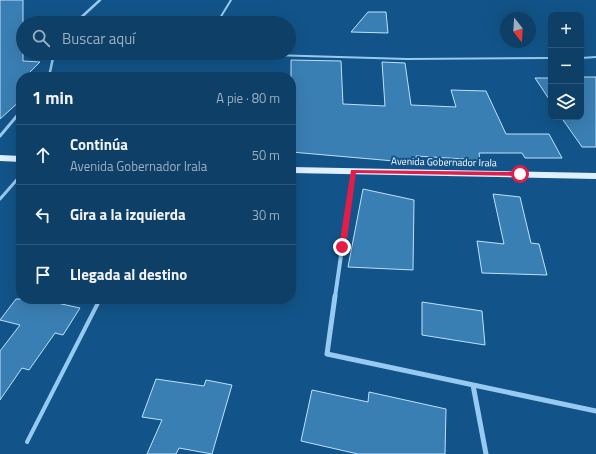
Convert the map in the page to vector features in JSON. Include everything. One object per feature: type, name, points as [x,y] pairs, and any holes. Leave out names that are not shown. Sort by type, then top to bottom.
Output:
[{"type":"main road","points":[[0,158],[16,159]]},
{"type":"main road","name":"Avenida Gobernador Irala","points":[[296,170],[596,176]]},
{"type":"street","points":[[83,16],[100,0]]},
{"type":"street","points":[[50,72],[53,60]]},
{"type":"street","points":[[0,136],[16,116]]},
{"type":"street","points":[[353,171],[327,354],[596,411]]},
{"type":"street","points":[[473,385],[486,454]]},
{"type":"lane","points":[[222,16],[232,0]]},
{"type":"lane","points":[[296,56],[407,59],[548,58]]},
{"type":"lane","points":[[584,58],[596,57]]},
{"type":"lane","points":[[0,199],[16,181]]},
{"type":"lane","points":[[27,442],[97,304]]},
{"type":"building","points":[[0,0],[23,0],[23,16],[16,16],[16,60],[40,62],[30,72],[16,72],[16,105],[0,119]]},
{"type":"building","points":[[368,12],[386,12],[388,33],[351,32]]},
{"type":"building","points":[[291,60],[341,61],[343,104],[385,106],[382,62],[405,63],[411,105],[456,107],[451,90],[486,91],[506,134],[549,134],[562,158],[525,158],[522,153],[479,153],[480,160],[416,156],[417,163],[296,152],[296,72],[291,72]]},
{"type":"building","points":[[584,77],[596,77],[596,147],[582,147],[563,120],[584,120]]},
{"type":"building","points":[[535,78],[548,78],[548,98]]},
{"type":"building","points":[[363,189],[414,200],[413,270],[348,267]]},
{"type":"building","points":[[493,194],[520,197],[531,243],[539,244],[547,275],[482,273],[477,241],[504,244]]},
{"type":"building","points":[[16,299],[16,304],[62,304],[80,308],[63,335],[55,333],[29,370],[22,368],[0,400],[0,351],[20,325],[0,320]]},
{"type":"building","points":[[422,302],[482,311],[485,345],[422,335]]},
{"type":"building","points":[[156,379],[204,386],[206,380],[232,385],[212,454],[179,448],[176,454],[147,454],[162,420],[142,417]]},
{"type":"building","points":[[312,390],[368,402],[369,392],[446,409],[445,454],[358,454],[301,441]]},
{"type":"route","points":[[342,247],[353,171],[520,174]]}]
